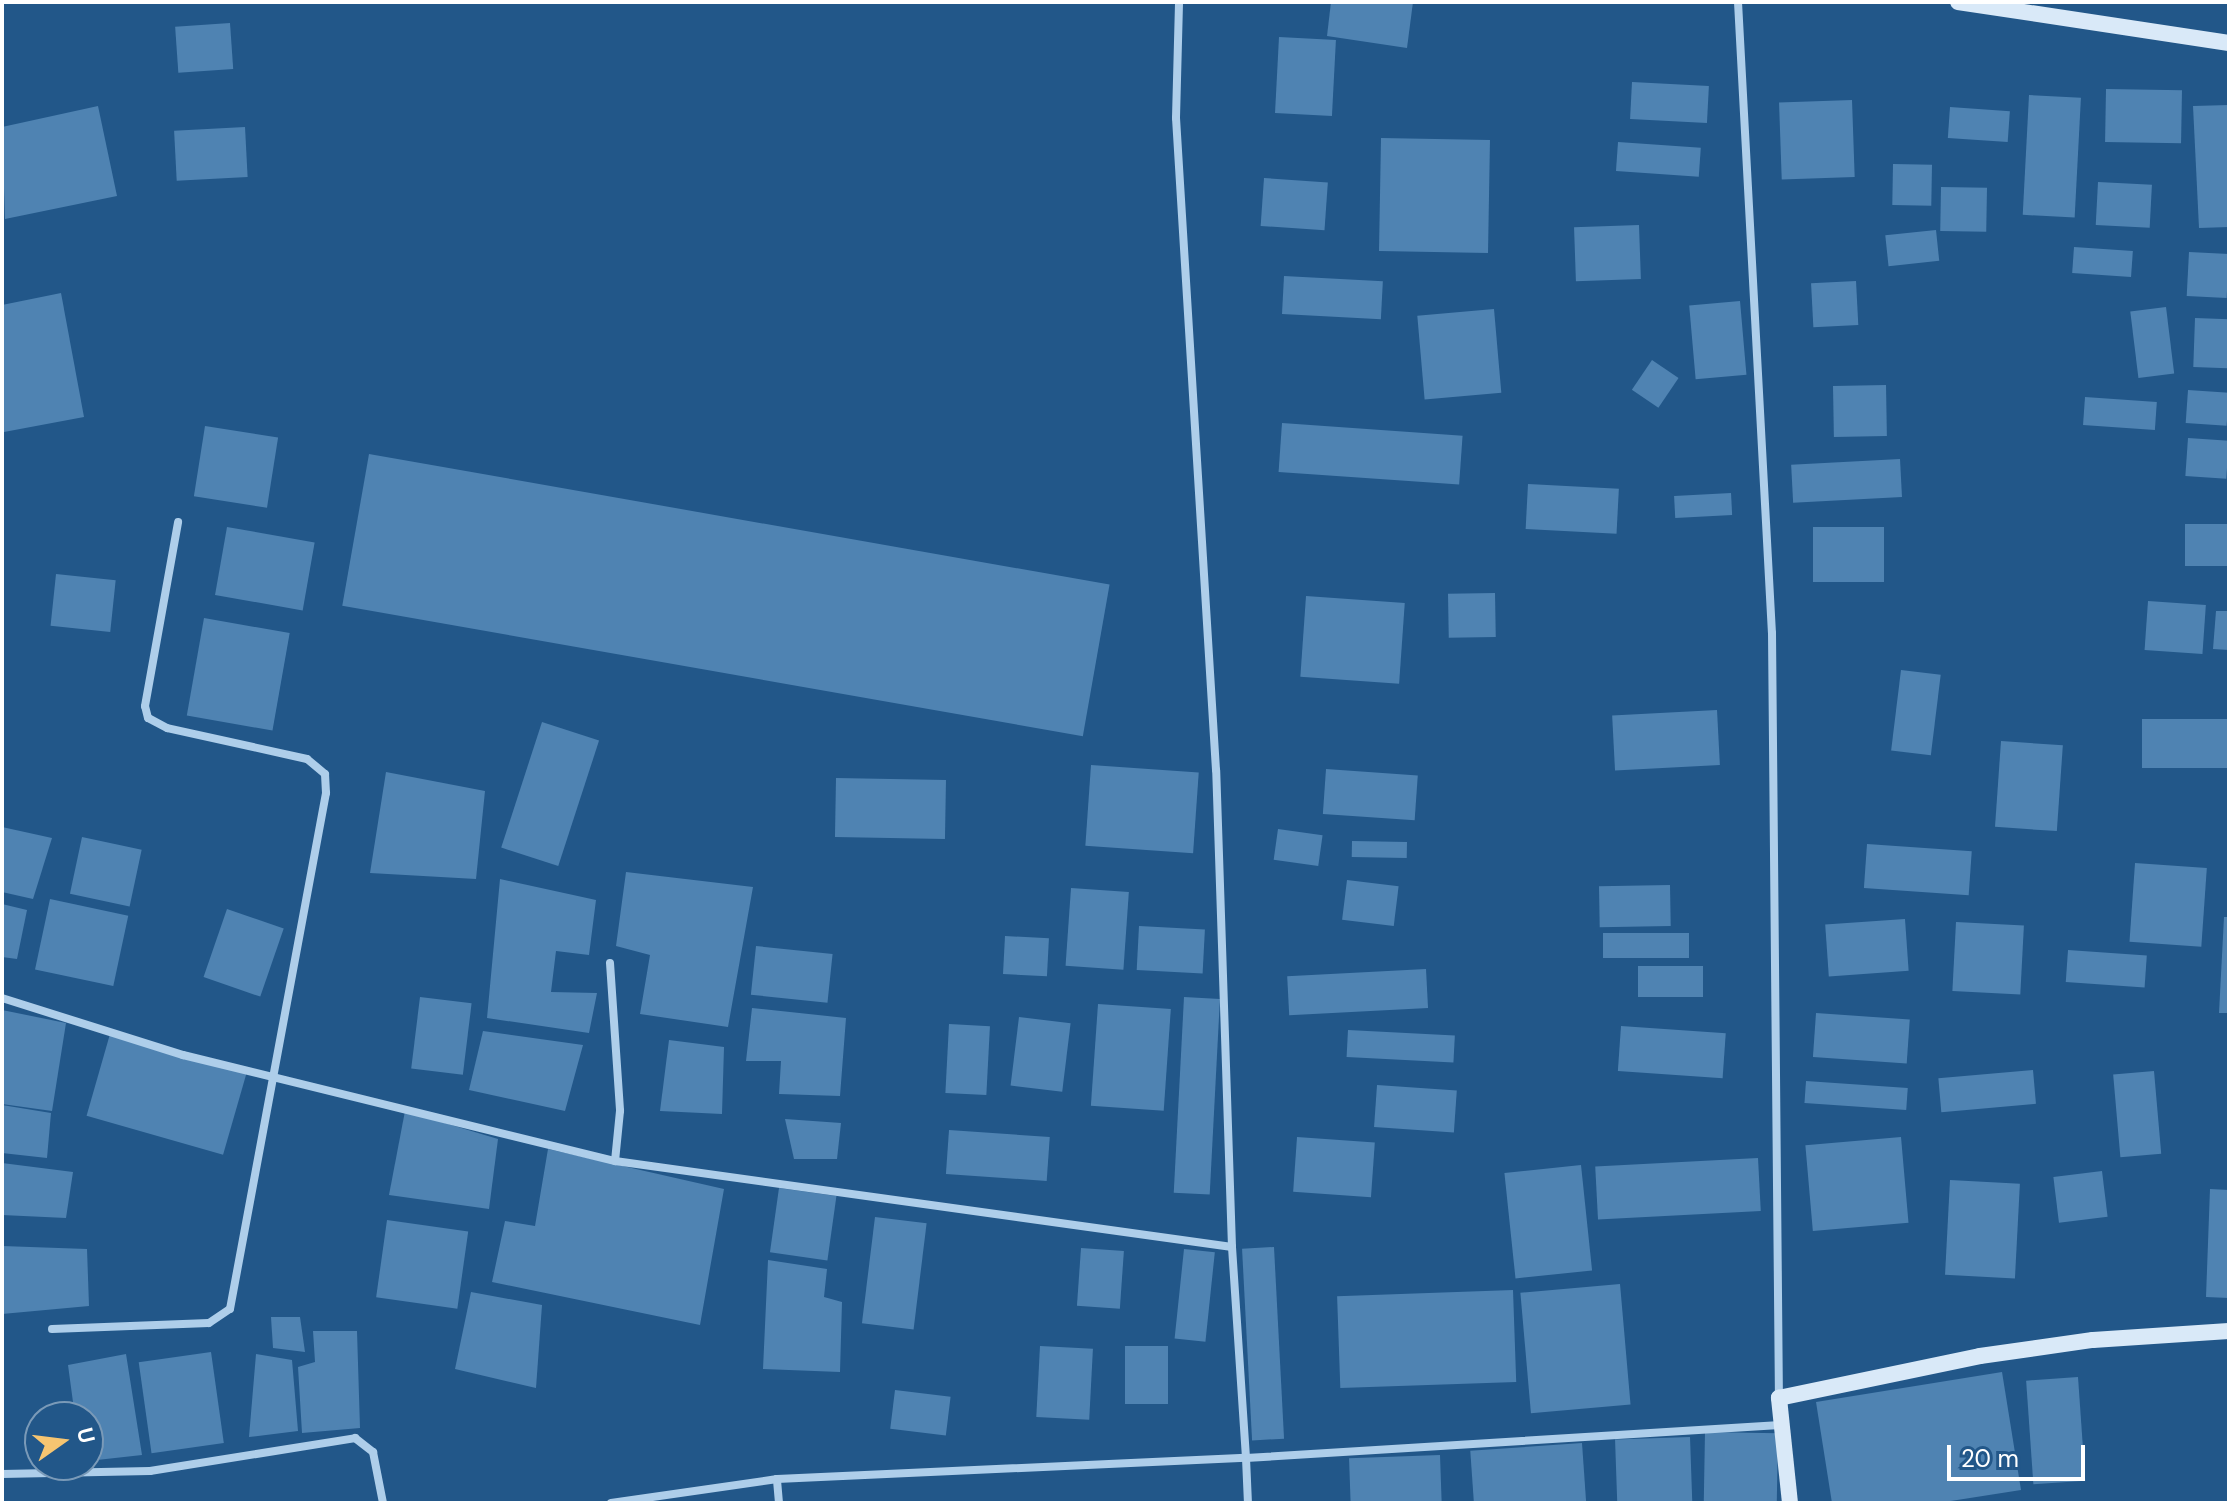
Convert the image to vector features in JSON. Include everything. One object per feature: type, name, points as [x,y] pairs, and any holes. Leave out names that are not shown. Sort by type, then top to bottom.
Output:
[{"type":"street","points":[[1179,2],[1176,118],[1216,770],[1232,1247],[1248,1503]]},
{"type":"street","points":[[1738,2],[1772,633],[1779,1398],[1790,1503]]},
{"type":"street","points":[[1958,2],[2229,43]]},
{"type":"street","points":[[52,1329],[209,1323],[230,1309],[237,1297],[272,1077],[327,781],[321,768],[307,759],[167,728],[148,718],[178,522]]},
{"type":"street","points":[[610,963],[620,1111],[615,1161]]},
{"type":"street","points":[[2,998],[272,1077],[615,1161],[1232,1247]]},
{"type":"street","points":[[1779,1398],[1980,1356],[2093,1340],[2229,1331]]},
{"type":"street","points":[[611,1503],[777,1479],[1246,1458],[1781,1425]]},
{"type":"street","points":[[2,1474],[150,1471],[355,1438],[373,1452],[383,1503]]},
{"type":"street","points":[[777,1479],[779,1503]]},
{"type":"building","points":[[1331,2],[1413,2],[1407,48],[1327,36]]},
{"type":"building","points":[[230,23],[233,69],[178,73],[175,27]]},
{"type":"building","points":[[1279,37],[1336,40],[1332,116],[1275,113]]},
{"type":"building","points":[[1632,82],[1709,86],[1707,123],[1630,119]]},
{"type":"building","points":[[2106,89],[2182,90],[2181,143],[2105,142]]},
{"type":"building","points":[[2029,95],[2081,98],[2075,218],[2023,215]]},
{"type":"building","points":[[1852,100],[1855,177],[1782,180],[1779,103]]},
{"type":"building","points":[[2229,105],[2229,227],[2199,228],[2193,106]]},
{"type":"building","points":[[98,106],[117,196],[5,219],[2,127]]},
{"type":"building","points":[[1950,107],[2010,111],[2008,142],[1948,138]]},
{"type":"building","points":[[245,127],[248,177],[177,181],[174,131]]},
{"type":"building","points":[[1381,138],[1490,140],[1488,253],[1379,251]]},
{"type":"building","points":[[1618,142],[1701,148],[1699,177],[1616,171]]},
{"type":"building","points":[[1893,164],[1932,165],[1931,206],[1892,205]]},
{"type":"building","points":[[1264,178],[1328,182],[1324,230],[1261,226]]},
{"type":"building","points":[[2098,182],[2152,185],[2150,228],[2096,225]]},
{"type":"building","points":[[1941,187],[1987,188],[1986,232],[1940,231]]},
{"type":"building","points":[[1639,225],[1641,279],[1576,281],[1574,227]]},
{"type":"building","points":[[1936,230],[1939,261],[1889,266],[1885,235]]},
{"type":"building","points":[[2074,247],[2133,251],[2131,277],[2072,273]]},
{"type":"building","points":[[2189,252],[2229,254],[2227,298],[2187,296]]},
{"type":"building","points":[[1284,276],[1383,281],[1381,319],[1282,314]]},
{"type":"building","points":[[1856,281],[1858,325],[1813,327],[1811,283]]},
{"type":"building","points":[[61,293],[84,417],[4,432],[2,305]]},
{"type":"building","points":[[1740,301],[1746,375],[1696,379],[1689,305]]},
{"type":"building","points":[[2166,307],[2174,374],[2138,378],[2130,311]]},
{"type":"building","points":[[1494,309],[1501,393],[1425,399],[1417,316]]},
{"type":"building","points":[[2195,318],[2229,319],[2227,368],[2193,367]]},
{"type":"building","points":[[1652,360],[1679,378],[1658,408],[1632,390]]},
{"type":"building","points":[[1886,385],[1887,436],[1834,437],[1833,386]]},
{"type":"building","points":[[2188,390],[2229,393],[2227,426],[2186,423]]},
{"type":"building","points":[[2085,397],[2157,402],[2155,430],[2083,425]]},
{"type":"building","points":[[1282,423],[1463,436],[1459,485],[1279,472]]},
{"type":"building","points":[[205,426],[278,438],[267,508],[194,496]]},
{"type":"building","points":[[2188,438],[2229,441],[2226,479],[2185,476]]},
{"type":"building","points":[[369,454],[1110,585],[1083,736],[342,606]]},
{"type":"building","points":[[1900,459],[1902,497],[1793,503],[1791,465]]},
{"type":"building","points":[[1528,484],[1619,489],[1617,534],[1526,529]]},
{"type":"building","points":[[1731,493],[1732,515],[1675,518],[1674,496]]},
{"type":"building","points":[[2185,524],[2229,524],[2229,566],[2185,566]]},
{"type":"building","points":[[227,527],[315,542],[303,610],[215,595]]},
{"type":"building","points":[[1813,527],[1884,527],[1884,582],[1813,582]]},
{"type":"building","points":[[56,574],[116,580],[110,632],[51,626]]},
{"type":"building","points":[[1495,593],[1496,637],[1449,638],[1448,594]]},
{"type":"building","points":[[1306,596],[1405,603],[1399,684],[1300,677]]},
{"type":"building","points":[[2148,601],[2206,605],[2202,654],[2145,650]]},
{"type":"building","points":[[2216,611],[2229,611],[2229,650],[2213,649]]},
{"type":"building","points":[[204,618],[290,633],[272,731],[187,715]]},
{"type":"building","points":[[1901,670],[1941,675],[1931,755],[1891,750]]},
{"type":"building","points":[[1717,710],[1720,765],[1615,770],[1612,715]]},
{"type":"building","points":[[2142,719],[2229,719],[2229,768],[2142,768]]},
{"type":"building","points":[[542,722],[599,741],[558,866],[501,848]]},
{"type":"building","points":[[2001,741],[2063,745],[2057,831],[1995,827]]},
{"type":"building","points":[[1091,765],[1199,773],[1193,853],[1085,846]]},
{"type":"building","points":[[1326,769],[1418,775],[1415,820],[1323,814]]},
{"type":"building","points":[[386,772],[485,791],[476,879],[370,873]]},
{"type":"building","points":[[836,778],[946,780],[945,839],[835,837]]},
{"type":"building","points":[[2,827],[52,838],[33,899],[2,892]]},
{"type":"building","points":[[1278,829],[1323,835],[1318,866],[1274,860]]},
{"type":"building","points":[[82,837],[142,850],[130,906],[70,894]]},
{"type":"building","points":[[1352,841],[1407,842],[1407,858],[1352,857]]},
{"type":"building","points":[[1867,844],[1972,851],[1969,895],[1864,888]]},
{"type":"building","points":[[2135,863],[2207,868],[2201,947],[2129,942]]},
{"type":"building","points":[[626,872],[753,887],[728,1027],[640,1014],[650,955],[616,946]]},
{"type":"building","points":[[500,879],[596,900],[589,955],[556,951],[551,992],[597,993],[589,1033],[487,1018]]},
{"type":"building","points":[[1347,880],[1399,886],[1394,926],[1342,920]]},
{"type":"building","points":[[1670,885],[1671,926],[1600,927],[1599,886]]},
{"type":"building","points":[[1071,888],[1129,892],[1123,970],[1066,966]]},
{"type":"building","points":[[50,899],[128,916],[113,986],[35,969]]},
{"type":"building","points":[[2,904],[27,910],[17,959],[2,957]]},
{"type":"building","points":[[227,909],[284,929],[260,997],[204,977]]},
{"type":"building","points":[[2224,917],[2229,917],[2229,1013],[2219,1013]]},
{"type":"building","points":[[1905,919],[1909,971],[1829,976],[1825,925]]},
{"type":"building","points":[[1956,922],[2024,926],[2020,994],[1952,991]]},
{"type":"building","points":[[1139,926],[1205,929],[1203,973],[1137,970]]},
{"type":"building","points":[[1603,933],[1689,933],[1689,958],[1603,958]]},
{"type":"building","points":[[1005,936],[1049,938],[1047,976],[1003,974]]},
{"type":"building","points":[[756,946],[833,954],[827,1003],[751,995]]},
{"type":"building","points":[[2068,950],[2147,956],[2145,987],[2066,982]]},
{"type":"building","points":[[1638,966],[1703,966],[1703,997],[1638,997]]},
{"type":"building","points":[[1426,969],[1428,1008],[1289,1015],[1287,976]]},
{"type":"building","points":[[420,997],[472,1003],[463,1075],[411,1068]]},
{"type":"building","points":[[1184,997],[1220,999],[1210,1195],[1174,1193]]},
{"type":"building","points":[[1098,1004],[1171,1009],[1164,1111],[1091,1106]]},
{"type":"building","points":[[752,1008],[846,1018],[840,1096],[779,1094],[781,1061],[746,1061]]},
{"type":"building","points":[[2,1010],[66,1023],[52,1111],[2,1104]]},
{"type":"building","points":[[1816,1013],[1910,1020],[1907,1063],[1813,1057]]},
{"type":"building","points":[[1019,1017],[1071,1023],[1062,1092],[1011,1085]]},
{"type":"building","points":[[949,1024],[990,1026],[986,1095],[945,1093]]},
{"type":"building","points":[[1621,1026],[1726,1033],[1723,1078],[1618,1071]]},
{"type":"building","points":[[1348,1030],[1455,1036],[1453,1063],[1347,1057]]},
{"type":"building","points":[[483,1031],[583,1045],[565,1111],[469,1090]]},
{"type":"building","points":[[110,1034],[246,1073],[223,1155],[87,1116]]},
{"type":"building","points":[[669,1040],[724,1047],[722,1114],[660,1111]]},
{"type":"building","points":[[2033,1070],[2036,1104],[1941,1112],[1938,1078]]},
{"type":"building","points":[[2154,1071],[2161,1154],[2120,1157],[2113,1075]]},
{"type":"building","points":[[1806,1081],[1908,1088],[1906,1110],[1804,1103]]},
{"type":"building","points":[[1377,1085],[1457,1091],[1454,1132],[1374,1127]]},
{"type":"building","points":[[2,1105],[51,1113],[47,1158],[2,1153]]},
{"type":"building","points":[[405,1111],[498,1139],[489,1209],[389,1195]]},
{"type":"building","points":[[785,1119],[841,1123],[837,1159],[794,1159]]},
{"type":"building","points":[[949,1130],[1050,1137],[1047,1181],[946,1174]]},
{"type":"building","points":[[1297,1137],[1375,1142],[1371,1197],[1293,1192]]},
{"type":"building","points":[[1901,1137],[1908,1223],[1813,1231],[1805,1145]]},
{"type":"building","points":[[548,1149],[724,1189],[700,1325],[492,1282],[505,1221],[535,1226]]},
{"type":"building","points":[[1758,1158],[1761,1211],[1598,1219],[1595,1167]]},
{"type":"building","points":[[2,1163],[73,1172],[66,1218],[2,1215]]},
{"type":"building","points":[[1581,1165],[1592,1270],[1516,1278],[1504,1173]]},
{"type":"building","points":[[2102,1171],[2108,1217],[2059,1223],[2053,1177]]},
{"type":"building","points":[[1950,1180],[2020,1184],[2015,1279],[1945,1275]]},
{"type":"building","points":[[779,1188],[836,1196],[827,1260],[770,1252]]},
{"type":"building","points":[[2210,1189],[2229,1190],[2229,1298],[2206,1297]]},
{"type":"building","points":[[875,1217],[927,1223],[914,1330],[862,1323]]},
{"type":"building","points":[[387,1220],[468,1231],[457,1309],[376,1297]]},
{"type":"building","points":[[2,1246],[87,1249],[89,1306],[2,1314]]},
{"type":"building","points":[[1274,1247],[1284,1439],[1252,1440],[1242,1249]]},
{"type":"building","points":[[1081,1248],[1124,1251],[1120,1309],[1077,1306]]},
{"type":"building","points":[[1184,1249],[1215,1252],[1205,1342],[1175,1339]]},
{"type":"building","points":[[768,1260],[827,1269],[824,1297],[842,1302],[840,1372],[763,1369]]},
{"type":"building","points":[[1620,1284],[1631,1405],[1531,1413],[1520,1293]]},
{"type":"building","points":[[1513,1290],[1516,1382],[1340,1388],[1337,1296]]},
{"type":"building","points":[[471,1292],[542,1305],[536,1388],[455,1369]]},
{"type":"building","points":[[271,1317],[300,1317],[305,1352],[273,1348]]},
{"type":"building","points":[[313,1331],[357,1331],[360,1428],[302,1433],[298,1367],[315,1362]]},
{"type":"building","points":[[1040,1346],[1093,1349],[1089,1420],[1036,1417]]},
{"type":"building","points":[[1125,1346],[1168,1346],[1168,1404],[1125,1404]]},
{"type":"building","points":[[211,1352],[224,1443],[152,1453],[139,1362]]},
{"type":"building","points":[[126,1354],[142,1455],[104,1459],[104,1401],[73,1401],[68,1365]]},
{"type":"building","points":[[256,1354],[292,1360],[298,1431],[249,1437]]},
{"type":"building","points":[[2002,1372],[2021,1490],[1938,1503],[1832,1503],[1816,1402]]},
{"type":"building","points":[[2078,1377],[2085,1481],[2033,1484],[2026,1381]]},
{"type":"building","points":[[895,1390],[951,1397],[946,1436],[890,1429]]},
{"type":"building","points":[[1705,1432],[1778,1433],[1777,1503],[1704,1503]]},
{"type":"building","points":[[1690,1437],[1692,1503],[1617,1503],[1615,1440]]},
{"type":"building","points":[[1582,1443],[1586,1503],[1474,1503],[1470,1451]]},
{"type":"building","points":[[1440,1455],[1442,1503],[1351,1503],[1349,1458]]}]
